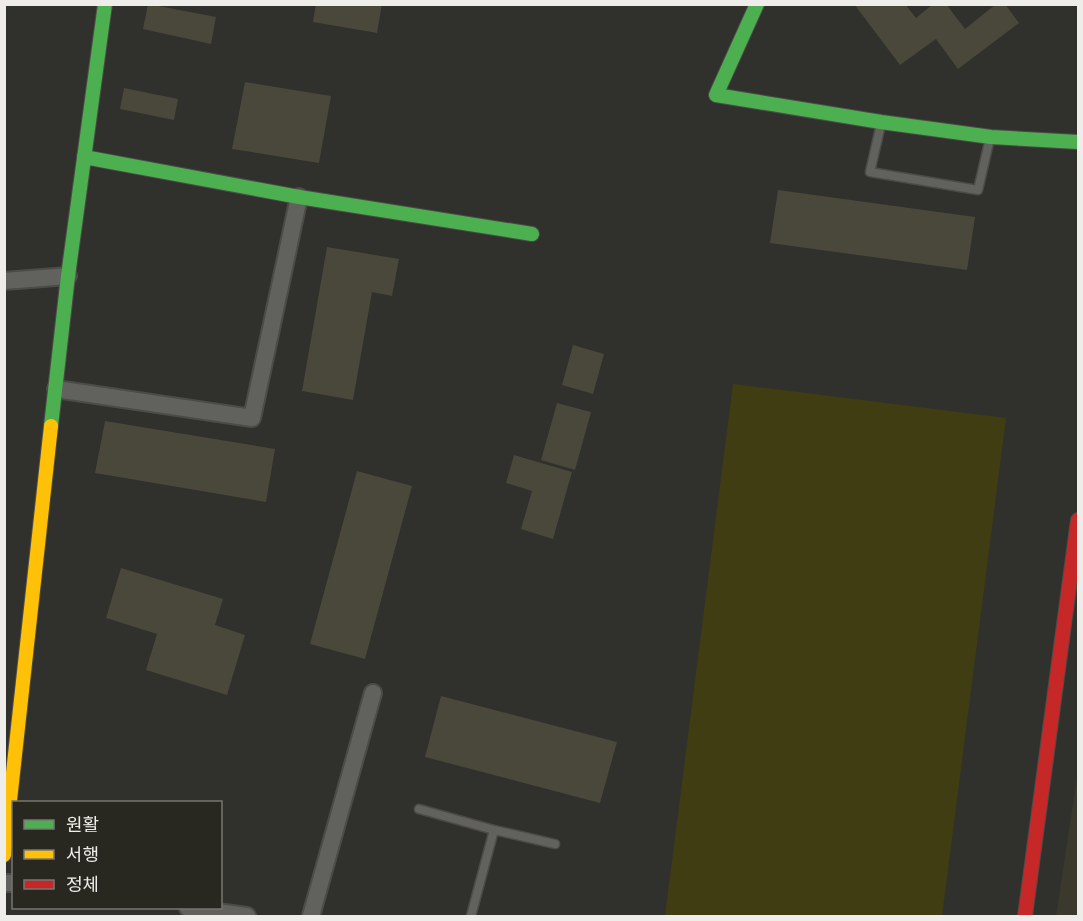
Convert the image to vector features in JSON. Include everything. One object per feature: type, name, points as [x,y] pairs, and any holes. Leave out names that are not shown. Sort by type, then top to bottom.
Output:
[{"type":"street","points":[[4,855],[68,276],[105,4]]},
{"type":"street","points":[[757,4],[716,94],[991,138],[1078,142]]},
{"type":"street","points":[[84,157],[299,197],[532,234]]},
{"type":"street","points":[[56,389],[252,418],[299,197]]},
{"type":"street","points":[[4,281],[68,276]]},
{"type":"street","points":[[1025,916],[1078,520]]},
{"type":"street","points":[[311,916],[374,693]]},
{"type":"street","points":[[195,909],[247,916]]},
{"type":"lane","points":[[881,122],[870,172],[978,190],[991,138]]},
{"type":"lane","points":[[419,809],[555,844]]},
{"type":"lane","points":[[471,916],[494,830]]},
{"type":"shaded area","points":[[733,384],[1006,418],[942,916],[665,916]]},
{"type":"shaded area","points":[[1078,771],[1078,916],[1056,916]]},
{"type":"building","points":[[148,4],[216,17],[211,44],[143,29]]},
{"type":"building","points":[[316,4],[382,4],[377,33],[313,22]]},
{"type":"building","points":[[854,4],[905,4],[916,18],[933,4],[946,4],[965,29],[996,4],[1005,4],[1019,23],[958,69],[936,39],[900,65]]},
{"type":"building","points":[[245,82],[331,96],[319,163],[232,149]]},
{"type":"building","points":[[124,88],[178,99],[174,120],[120,109]]},
{"type":"building","points":[[778,190],[975,217],[967,270],[770,243]]},
{"type":"building","points":[[327,247],[399,259],[392,296],[372,292],[353,400],[302,391]]},
{"type":"building","points":[[573,345],[604,354],[593,394],[562,385]]},
{"type":"building","points":[[557,403],[591,412],[575,470],[541,460]]},
{"type":"building","points":[[105,421],[275,449],[266,502],[95,473]]},
{"type":"building","points":[[514,455],[572,472],[553,539],[521,529],[532,491],[506,483]]},
{"type":"building","points":[[357,471],[412,486],[365,659],[310,644]]},
{"type":"building","points":[[121,568],[223,599],[215,625],[245,635],[227,695],[146,670],[157,634],[106,618]]},
{"type":"building","points":[[441,696],[617,742],[600,803],[425,757]]},
{"type":"traffic: fast","points":[[51,426],[68,276],[105,4]]},
{"type":"traffic: fast","points":[[757,4],[716,95],[991,137],[1078,142]]},
{"type":"traffic: fast","points":[[84,157],[299,197],[532,234]]},
{"type":"traffic: slow","points":[[4,855],[51,426]]},
{"type":"traffic: jam","points":[[1025,916],[1078,520]]}]
